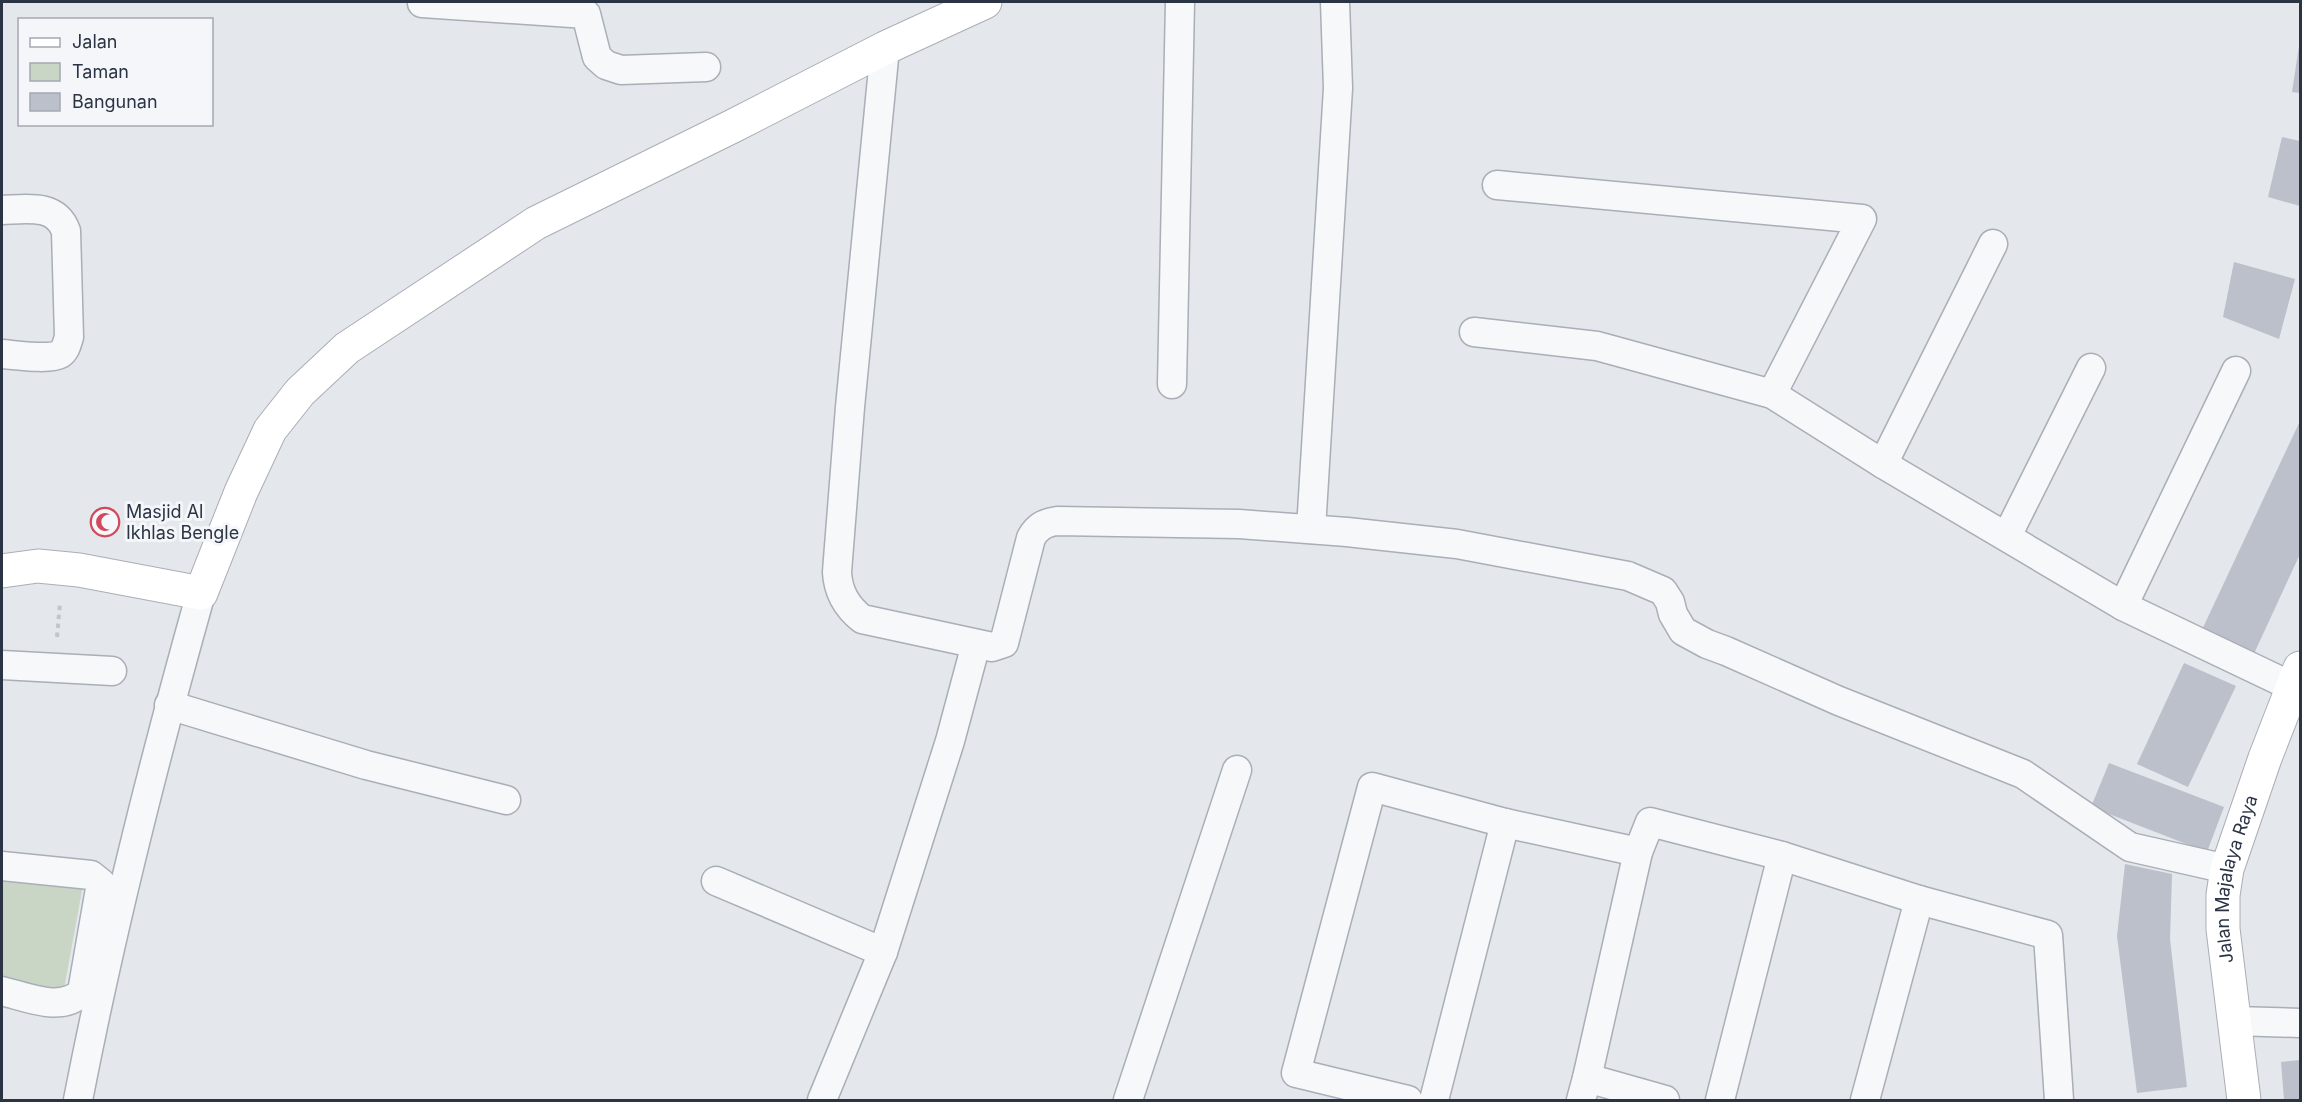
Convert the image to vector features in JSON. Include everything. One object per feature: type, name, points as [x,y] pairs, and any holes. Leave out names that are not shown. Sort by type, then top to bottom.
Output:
[{"type":"street","points":[[78,1101],[93,1023],[169,705],[201,593],[241,492],[270,430],[300,392],[347,348],[536,223],[734,126],[885,48],[985,2]]},
{"type":"street","points":[[1172,384],[1180,2]]},
{"type":"street","points":[[1311,529],[1338,88],[1335,2]]},
{"type":"street","points":[[422,3],[586,8],[597,57],[606,65],[621,70],[706,67]]},
{"type":"street","points":[[885,48],[850,407],[838,586],[850,610],[862,619],[992,647],[1004,643],[1031,538],[1036,530],[1046,523],[1069,521],[1239,524],[1457,544],[1628,576],[1663,591],[1683,631],[1707,644],[1839,701],[2023,774],[2130,847],[2227,869]]},
{"type":"street","points":[[1497,185],[1862,219],[1772,394]]},
{"type":"street","points":[[2,210],[46,210],[58,216],[63,225],[66,231],[69,337],[60,353],[51,356],[2,354]]},
{"type":"street","points":[[1883,464],[1993,244]]},
{"type":"street","points":[[1474,332],[1597,346],[1772,394],[1883,464],[2123,606],[2297,677]]},
{"type":"street","points":[[2007,536],[2091,368]]},
{"type":"street","points":[[2123,606],[2236,371]]},
{"type":"street","points":[[2,570],[38,566],[201,593]]},
{"type":"street","points":[[822,1101],[883,952],[951,741],[976,644]]},
{"type":"street","points":[[2,665],[112,671]]},
{"type":"street","name":"Jalan Majalaya Raya","points":[[2244,1101],[2223,929],[2223,895],[2227,869],[2297,677]]},
{"type":"street","points":[[169,705],[366,765],[506,800]]},
{"type":"street","points":[[1128,1101],[1237,770]]},
{"type":"street","points":[[1408,1101],[1296,1073],[1372,787],[1505,823],[1638,852]]},
{"type":"street","points":[[1665,1101],[1584,1089],[1638,852],[1650,822],[1782,856],[1919,900],[2048,935],[2059,1101]]},
{"type":"street","points":[[1434,1101],[1505,823]]},
{"type":"street","points":[[1720,1101],[1782,856]]},
{"type":"street","points":[[2,866],[91,875],[101,883],[82,992],[75,1000],[58,1004],[2,991]]},
{"type":"street","points":[[716,881],[883,952]]},
{"type":"street","points":[[1865,1101],[1919,900]]},
{"type":"street","points":[[2235,1021],[2301,1023]]},
{"type":"path","points":[[55,668],[62,569]]},
{"type":"green space","points":[[2,879],[83,885],[63,995],[2,981]]},
{"type":"building","points":[[2300,46],[2300,93],[2292,92]]},
{"type":"building","points":[[2282,137],[2300,141],[2300,206],[2268,197]]},
{"type":"building","points":[[2234,262],[2295,279],[2279,339],[2223,317]]},
{"type":"building","points":[[2300,421],[2300,554],[2252,658],[2200,634]]},
{"type":"building","points":[[2184,663],[2236,686],[2188,787],[2137,764]]},
{"type":"building","points":[[2109,763],[2224,807],[2207,852],[2091,807]]},
{"type":"building","points":[[2125,864],[2172,874],[2170,939],[2187,1087],[2137,1093],[2117,936]]},
{"type":"building","points":[[2300,1060],[2300,1100],[2284,1100],[2281,1062]]},
{"type":"place","name":"Masjid Al Ikhlas Bengle","points":[[105,522]]}]
